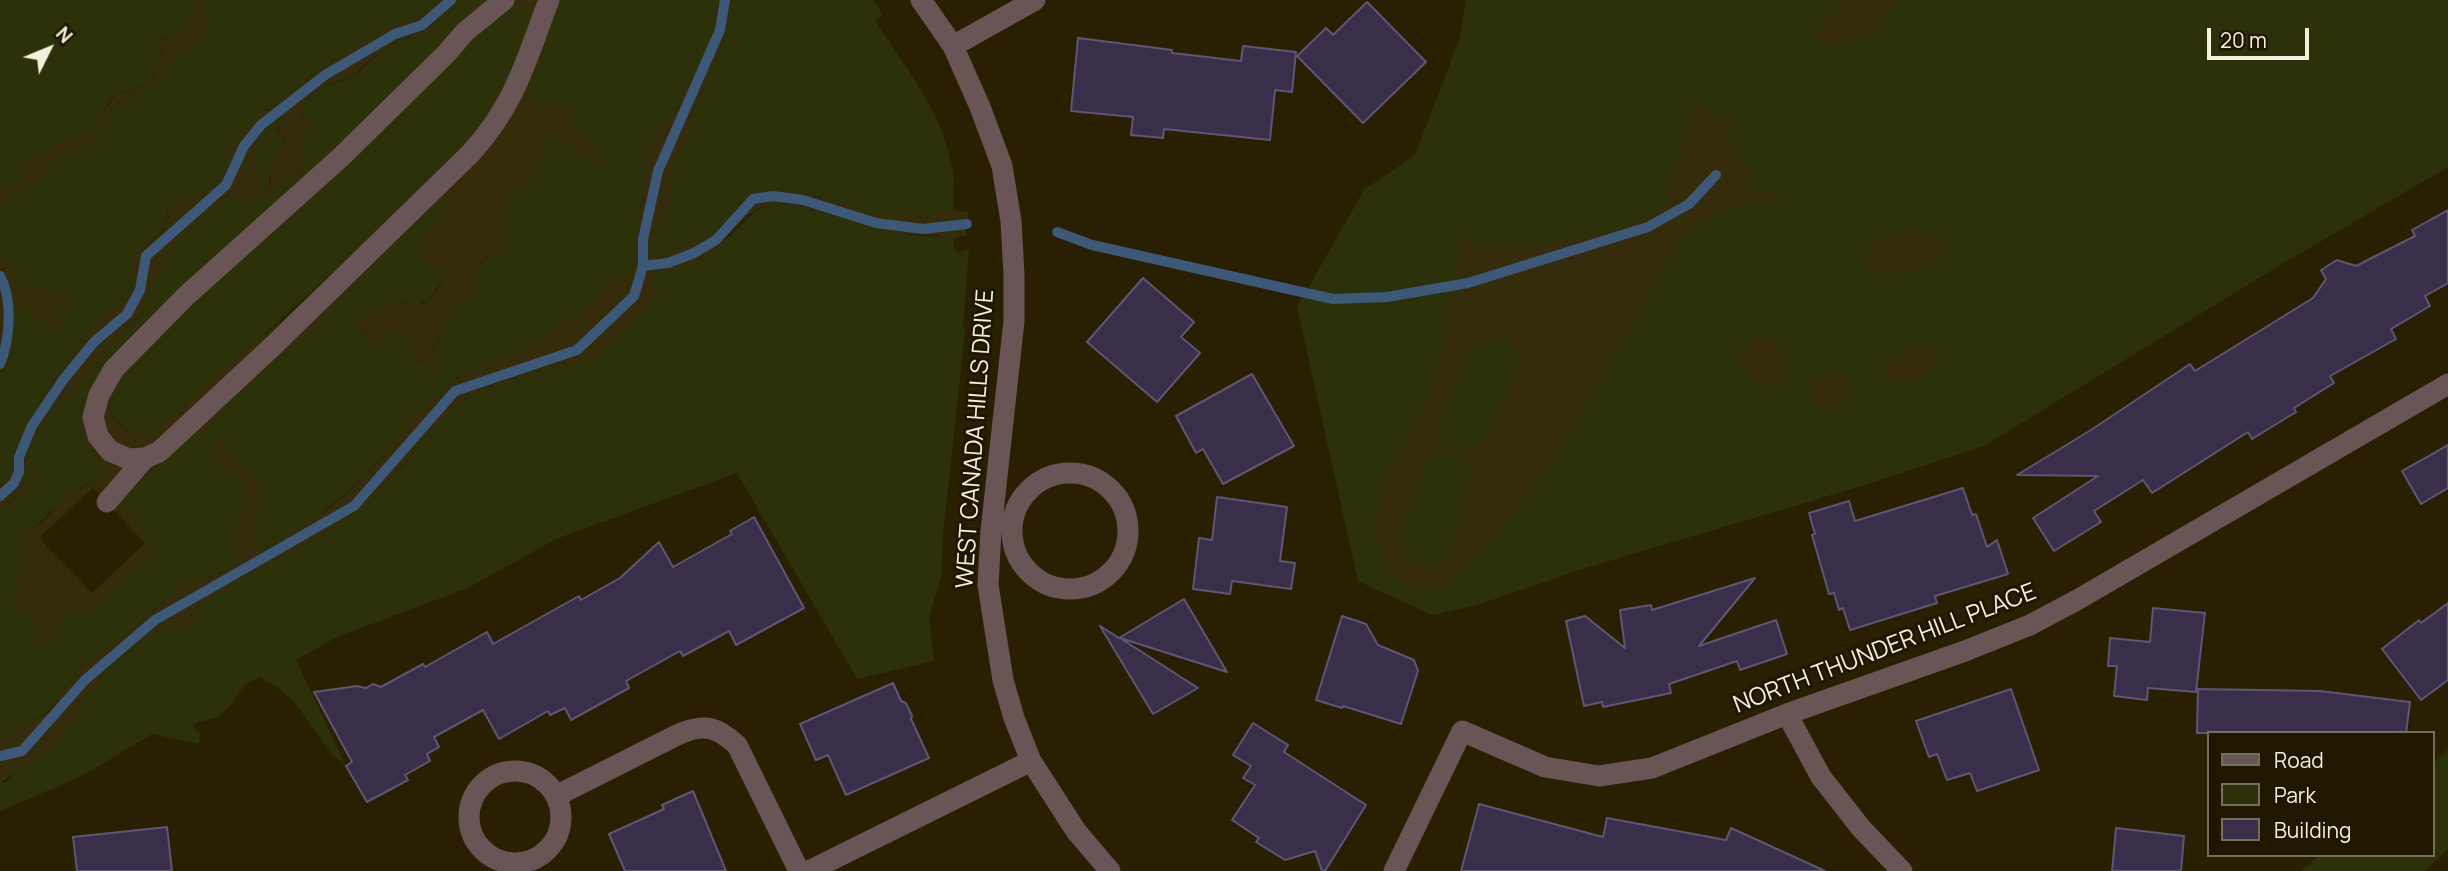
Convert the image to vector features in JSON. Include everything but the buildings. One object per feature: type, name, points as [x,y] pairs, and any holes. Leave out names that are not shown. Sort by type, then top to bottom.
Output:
[{"type":"street","points":[[504,0],[465,33],[341,157],[186,296],[114,369],[99,394],[93,417],[98,436],[110,451],[129,459],[145,458],[159,452],[274,345],[490,132],[516,89],[549,0]]},
{"type":"street","name":"WEST CANADA HILLS DRIVE","points":[[921,0],[953,46],[981,107],[1002,166],[1011,222],[1014,321],[1001,531],[988,585],[996,643],[1014,718],[1031,761],[1076,831],[1110,871]]},
{"type":"street","points":[[953,46],[1035,0]]},
{"type":"street","name":"NORTH THUNDER HILL PLACE","points":[[1394,871],[1462,731],[1545,767],[1599,776],[1651,768],[1787,714],[2030,625],[2448,384]]},
{"type":"street","points":[[107,502],[145,458]]},
{"type":"street","points":[[1077,473],[1096,479],[1112,490],[1123,506],[1129,525],[1127,545],[1120,562],[1108,576],[1091,586],[1073,590],[1054,588],[1037,580],[1023,567],[1001,531],[1024,494],[1038,481],[1057,474],[1077,473]]},
{"type":"street","points":[[1787,714],[1821,777],[1861,828],[1902,871]]},
{"type":"street","points":[[556,796],[687,731],[709,728],[724,733],[737,745],[799,871]]},
{"type":"street","points":[[809,871],[1031,761]]},
{"type":"street","points":[[522,771],[548,784],[556,796],[561,811],[561,827],[554,842],[544,853],[530,861],[514,863],[498,859],[484,851],[474,838],[470,817],[474,796],[494,775],[522,771]]},
{"type":"green space","points":[[0,0],[196,0],[193,16],[187,26],[162,39],[162,53],[152,78],[141,86],[115,96],[104,109],[92,133],[57,144],[44,153],[31,157],[25,165],[22,178],[7,192],[0,188]]},
{"type":"green space","points":[[204,0],[440,0],[426,12],[341,53],[305,83],[281,98],[272,109],[263,111],[227,161],[228,169],[220,178],[198,196],[186,200],[175,199],[167,207],[165,224],[161,231],[131,259],[131,291],[123,304],[106,314],[85,335],[74,356],[56,377],[43,406],[13,453],[15,475],[0,489],[0,372],[12,355],[12,308],[26,304],[48,329],[58,316],[50,311],[53,306],[59,309],[53,291],[23,286],[13,280],[12,267],[0,260],[0,210],[20,191],[40,180],[46,174],[51,161],[100,132],[112,107],[159,81],[171,58],[207,33]]},
{"type":"green space","points":[[462,0],[492,0],[112,361],[100,465],[106,470],[106,474],[74,492],[29,530],[28,562],[18,580],[19,609],[29,614],[38,624],[61,619],[67,611],[87,613],[148,560],[153,552],[123,501],[128,492],[288,345],[301,340],[322,305],[448,190],[451,194],[439,223],[417,241],[428,266],[438,266],[446,274],[430,299],[416,305],[402,301],[384,306],[354,321],[365,335],[384,333],[386,327],[399,337],[406,334],[413,345],[417,361],[424,364],[435,376],[440,369],[431,354],[456,305],[463,300],[483,262],[491,255],[498,256],[505,248],[503,239],[508,231],[507,199],[543,141],[554,134],[576,152],[592,144],[570,125],[534,107],[524,88],[560,0],[719,0],[715,33],[703,59],[690,76],[679,110],[665,123],[650,147],[642,187],[636,257],[632,269],[628,275],[604,285],[595,298],[542,340],[464,373],[404,426],[364,478],[302,530],[261,552],[256,540],[251,472],[228,453],[220,438],[219,464],[241,478],[246,499],[235,541],[239,558],[227,570],[180,586],[126,636],[81,666],[50,710],[20,730],[0,736],[0,514],[4,505],[17,497],[42,471],[37,467],[26,483],[10,496],[22,482],[27,450],[43,420],[55,405],[77,388],[112,343],[148,307],[145,293],[173,245],[222,198],[233,196],[241,200],[255,200],[305,168],[300,149],[304,134],[302,107],[308,91],[350,77],[391,45],[410,38],[421,38],[433,29],[428,30],[430,25]]},
{"type":"green space","points":[[732,0],[873,0],[883,15],[875,20],[919,86],[942,132],[954,183],[953,210],[924,217],[900,213],[879,215],[810,193],[746,200],[725,224],[709,235],[677,247],[657,260],[650,253],[650,243],[669,204],[674,157],[687,143],[692,126],[692,113],[719,55]]},
{"type":"green space","points":[[1466,0],[2448,0],[2448,167],[2277,267],[1984,446],[1865,485],[1579,570],[1477,605],[1432,615],[1358,581],[1297,307],[1364,190],[1415,155],[1459,40]]},
{"type":"green space","points":[[518,4],[533,16],[506,93],[482,129],[397,215],[173,416],[148,433],[128,432],[115,419],[107,403],[113,387],[143,350],[458,50],[511,5]]},
{"type":"green space","points":[[276,120],[279,123],[277,130],[287,144],[273,163],[269,173],[269,189],[264,192],[260,188],[253,146],[249,146],[259,130]]},
{"type":"green space","points":[[775,203],[805,207],[892,232],[953,239],[957,252],[969,249],[963,327],[965,332],[943,535],[941,578],[929,616],[934,661],[857,679],[737,473],[556,539],[470,587],[337,637],[296,660],[346,766],[327,748],[294,702],[260,677],[247,684],[219,716],[192,726],[200,733],[199,744],[152,734],[84,775],[0,811],[0,783],[6,782],[77,716],[87,695],[109,666],[136,644],[164,626],[189,627],[198,607],[214,595],[226,591],[236,579],[262,568],[339,525],[407,462],[431,430],[459,403],[488,386],[594,359],[655,271],[683,263],[710,250],[752,214]]},
{"type":"green space","points":[[2448,749],[2448,849],[2424,871],[2301,871],[2318,857],[2434,857],[2434,762]]},
{"type":"sand","points":[[196,0],[204,0],[207,33],[171,58],[159,81],[112,107],[91,144],[51,161],[46,174],[40,180],[20,191],[0,210],[0,188],[7,192],[22,178],[25,165],[31,157],[44,153],[57,144],[92,133],[100,115],[116,95],[140,87],[154,76],[163,51],[157,45],[187,27]]},
{"type":"sand","points":[[440,0],[462,0],[430,25],[429,30],[434,29],[431,35],[409,37],[376,55],[350,77],[308,91],[301,115],[303,120],[310,119],[311,123],[300,149],[305,168],[255,200],[241,200],[233,196],[222,198],[173,245],[146,293],[148,306],[112,343],[77,388],[55,405],[43,420],[27,450],[22,483],[10,496],[26,483],[37,466],[43,470],[32,486],[4,505],[0,514],[0,489],[15,475],[12,460],[18,444],[51,391],[56,377],[74,356],[85,335],[106,313],[123,303],[131,291],[131,259],[162,231],[168,216],[167,207],[175,199],[192,199],[214,184],[227,169],[229,152],[263,111],[272,109],[281,98],[305,83],[341,53],[369,37],[426,12]],"holes":[[[277,120],[278,135],[284,138],[287,144],[268,166],[271,182],[269,189],[264,191],[260,188],[254,145],[250,148],[249,146],[259,130]]]},
{"type":"sand","points":[[492,0],[560,0],[543,42],[536,71],[524,88],[532,97],[534,107],[542,109],[549,103],[554,103],[568,109],[576,119],[570,125],[592,144],[603,164],[597,165],[554,134],[543,141],[543,154],[535,172],[524,189],[514,190],[507,199],[508,231],[503,239],[505,254],[493,255],[484,261],[478,271],[476,295],[456,305],[431,353],[440,369],[435,377],[412,354],[413,345],[406,334],[399,337],[386,327],[384,333],[387,340],[377,348],[354,321],[388,304],[422,304],[434,294],[446,274],[438,266],[428,266],[417,241],[439,223],[451,194],[448,190],[322,305],[325,313],[319,327],[301,340],[288,345],[227,401],[215,421],[204,430],[188,437],[128,492],[123,501],[154,552],[87,613],[67,611],[61,619],[60,633],[38,649],[38,624],[29,614],[19,609],[16,596],[28,562],[20,547],[21,530],[34,527],[72,493],[106,474],[93,454],[82,425],[85,403],[112,361]],"holes":[[[518,4],[532,16],[506,93],[463,151],[285,318],[216,375],[173,416],[148,433],[128,432],[115,420],[107,403],[113,386],[143,350],[496,17],[511,5]],[[93,488],[145,543],[92,593],[39,538]]]},
{"type":"sand","points":[[719,0],[732,0],[719,55],[692,113],[692,126],[687,143],[674,157],[669,204],[650,243],[650,253],[658,260],[677,247],[709,235],[725,224],[754,194],[810,193],[879,215],[900,213],[924,217],[953,210],[969,212],[966,235],[953,239],[896,233],[796,203],[775,203],[760,208],[748,215],[706,258],[655,271],[651,278],[658,295],[594,360],[488,386],[459,403],[431,430],[407,461],[339,525],[262,568],[236,579],[226,591],[214,595],[198,607],[189,627],[164,626],[136,644],[109,666],[87,695],[63,737],[0,783],[0,736],[20,730],[50,711],[81,666],[126,636],[180,586],[227,570],[239,558],[235,541],[246,499],[241,478],[219,464],[210,450],[220,437],[229,453],[251,472],[260,488],[256,540],[262,552],[296,532],[345,496],[374,467],[412,416],[433,403],[449,385],[465,373],[542,340],[595,298],[604,285],[628,275],[636,257],[642,187],[650,147],[665,123],[679,110],[690,76],[703,59],[715,33]]},
{"type":"sand","points":[[1845,0],[1898,0],[1884,13],[1883,25],[1870,35],[1830,45],[1809,36],[1832,17]]},
{"type":"sand","points":[[1702,99],[1710,114],[1720,118],[1730,117],[1734,121],[1727,133],[1731,145],[1739,160],[1753,172],[1750,178],[1742,181],[1755,189],[1779,193],[1775,197],[1718,213],[1688,233],[1665,264],[1547,468],[1506,522],[1447,584],[1424,590],[1401,583],[1388,569],[1378,548],[1375,518],[1392,464],[1419,419],[1432,385],[1455,278],[1460,234],[1485,247],[1508,249],[1574,239],[1651,218],[1664,208],[1694,108]],"holes":[[[1493,338],[1512,345],[1518,358],[1515,374],[1493,428],[1482,441],[1473,446],[1456,450],[1448,448],[1442,444],[1438,426],[1459,376],[1463,358],[1474,345]],[[1448,451],[1464,458],[1472,475],[1455,541],[1446,558],[1431,567],[1416,564],[1404,551],[1400,532],[1427,459],[1436,452]]]},
{"type":"sand","points":[[1889,234],[1932,234],[1940,237],[1948,249],[1933,262],[1910,271],[1875,271],[1867,266],[1866,252],[1875,242]]},
{"type":"sand","points":[[0,260],[12,267],[13,280],[19,284],[64,293],[73,307],[69,313],[53,307],[51,311],[64,323],[48,329],[26,304],[12,308],[13,354],[0,372]]},
{"type":"sand","points":[[1756,336],[1770,339],[1782,354],[1784,376],[1773,385],[1751,380],[1740,364],[1739,349]]},
{"type":"sand","points":[[1923,344],[1934,348],[1936,355],[1933,367],[1928,372],[1916,380],[1903,383],[1889,378],[1885,369],[1888,360]]},
{"type":"sand","points":[[1829,375],[1843,375],[1851,383],[1853,392],[1842,406],[1832,409],[1823,408],[1814,401],[1808,388],[1812,382]]},
{"type":"waterway","points":[[0,496],[14,483],[19,472],[19,457],[32,426],[63,380],[94,342],[127,314],[140,290],[146,256],[226,185],[244,146],[261,125],[325,75],[395,34],[422,25],[451,0]]},
{"type":"waterway","points":[[0,756],[22,751],[85,680],[155,620],[354,506],[455,391],[577,350],[634,296],[643,266],[643,239],[658,171],[720,30],[725,0]]},
{"type":"waterway","points":[[1057,232],[1092,245],[1333,299],[1387,297],[1468,283],[1648,227],[1689,204],[1716,175]]},
{"type":"waterway","points":[[643,266],[668,263],[694,253],[716,240],[753,199],[773,196],[803,200],[876,223],[923,229],[967,224]]},
{"type":"waterway","points":[[0,276],[7,296],[9,320],[0,364]]}]
